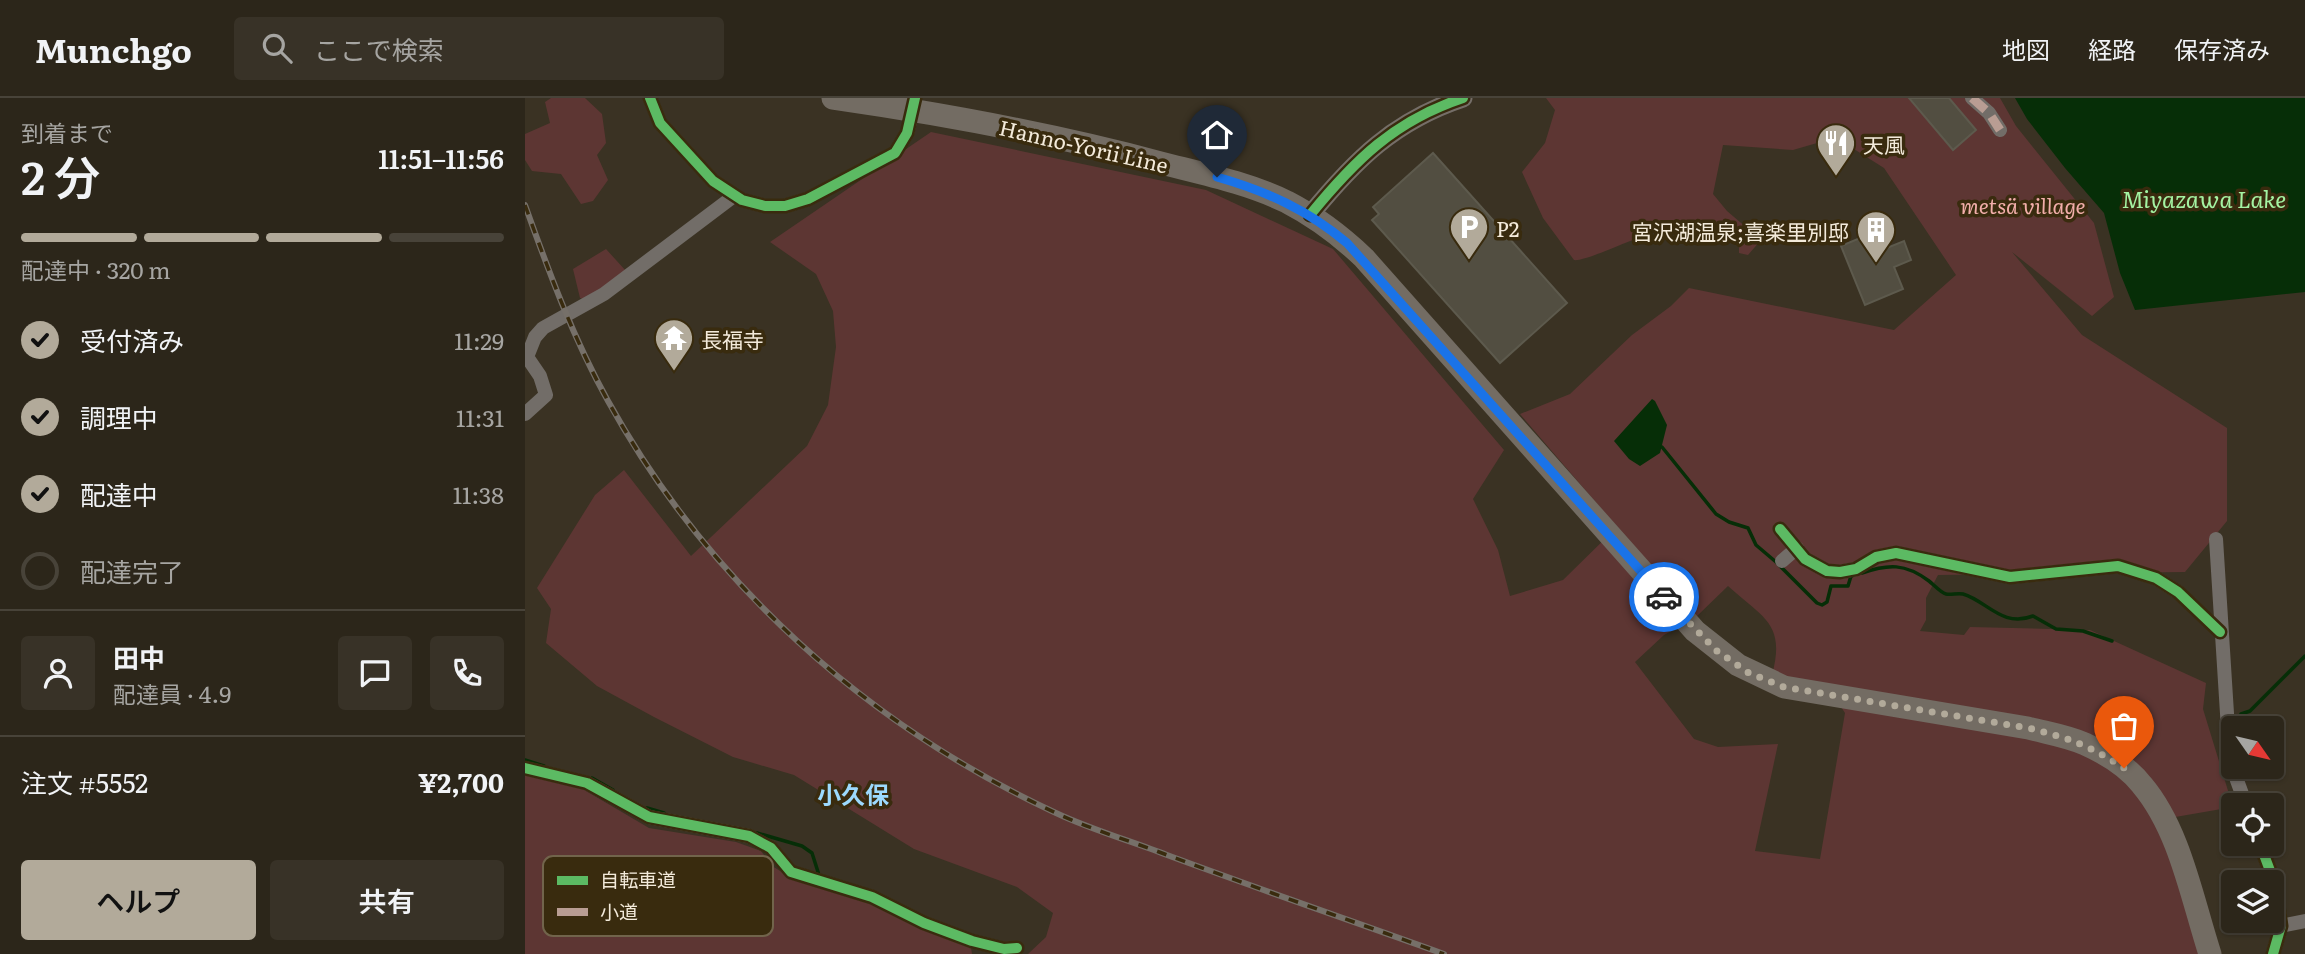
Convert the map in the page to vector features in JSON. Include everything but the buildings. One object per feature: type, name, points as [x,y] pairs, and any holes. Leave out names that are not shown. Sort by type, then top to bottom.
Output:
[{"type":"main road","name":"Hanno-Yorii Line","points":[[833,98],[914,104],[1100,146],[1249,186],[1310,215],[1331,229],[1364,258],[1695,631],[1738,666],[1767,681],[1806,693],[2028,728],[2060,736],[2083,743],[2124,768],[2142,784],[2167,825],[2210,954]]},
{"type":"street","points":[[650,98],[656,116],[670,135],[713,181],[734,196],[765,206],[785,206],[808,199],[895,153],[907,133],[914,104]]},
{"type":"street","points":[[1310,215],[1334,186],[1381,140],[1411,119],[1463,98]]},
{"type":"street","points":[[1972,98],[1989,113],[2000,130]]},
{"type":"street","points":[[525,414],[546,395],[540,376],[526,355],[543,328],[604,293],[734,196]]},
{"type":"street","points":[[1780,529],[1816,566],[1840,572],[1856,569],[1876,557],[1896,553],[2010,577],[2118,566],[2156,578],[2178,592],[2220,632]]},
{"type":"street","points":[[2216,539],[2230,761],[2242,793]]},
{"type":"street","points":[[1782,561],[1797,548]]},
{"type":"street","points":[[525,768],[587,783],[649,817],[749,836],[771,848],[791,872],[872,897],[925,923],[971,941],[997,948],[1017,948]]},
{"type":"street","points":[[2284,925],[2305,921]]},
{"type":"street","points":[[2273,954],[2279,933]]},
{"type":"green space","points":[[551,98],[585,98],[602,114],[606,143],[597,155],[608,180],[593,201],[581,204],[561,174],[532,171],[525,160],[525,134],[550,123],[545,102]]},
{"type":"green space","name":"metsä village","points":[[1546,98],[2000,98],[2016,126],[2094,223],[2114,297],[2092,316],[2012,252],[2082,335],[2227,428],[2227,521],[2185,572],[1938,575],[1926,598],[1926,620],[1920,631],[1964,635],[1970,627],[2090,630],[2206,683],[2203,709],[2221,768],[2221,779],[2224,779],[2229,793],[2221,793],[2221,809],[2158,820],[2200,954],[1028,954],[1046,937],[1053,913],[1017,887],[914,849],[794,775],[733,757],[654,717],[597,686],[546,643],[551,609],[537,588],[595,495],[624,470],[691,556],[807,446],[828,405],[836,347],[833,311],[816,274],[770,242],[931,132],[1206,190],[1333,249],[1504,450],[1473,499],[1498,550],[1510,596],[1563,580],[1617,527],[1520,414],[1570,394],[1632,335],[1671,306],[1689,288],[1894,330],[1956,275],[1884,168],[1846,144],[1817,143],[1793,150],[1723,145],[1713,194],[1727,211],[1761,240],[1748,255],[1739,253],[1739,238],[1692,223],[1637,223],[1636,239],[1574,260],[1543,218],[1522,172],[1545,143],[1555,110]],"holes":[[[1728,586],[1761,615],[1773,632],[1776,644],[1772,675],[1828,687],[1845,713],[1820,859],[1755,851],[1778,744],[1718,747],[1694,739],[1635,662],[1664,635],[1696,617]]]},
{"type":"green space","points":[[606,249],[626,271],[586,300],[580,298],[573,269]]},
{"type":"green space","points":[[525,774],[581,788],[649,828],[736,842],[761,851],[765,856],[543,856],[543,936],[773,936],[773,867],[795,880],[969,934],[972,954],[525,954]]},
{"type":"water","name":"Miyazawa Lake","points":[[2015,98],[2305,98],[2305,292],[2135,310],[2120,273],[2104,213],[2027,119]]},
{"type":"water","points":[[1652,399],[1667,425],[1660,453],[1640,466],[1629,459],[1614,441]]},
{"type":"waterway","points":[[1662,447],[1716,514],[1729,522],[1748,528],[1756,545],[1817,603],[1822,605],[1827,602],[1831,586],[1848,586],[1851,576],[1854,575]]},
{"type":"waterway","points":[[1862,573],[1888,567],[1904,568],[1920,575],[1944,593],[1972,597],[2012,619],[2033,616],[2056,629],[2083,631],[2112,641]]},
{"type":"waterway","points":[[2241,714],[2250,711],[2305,656]]},
{"type":"waterway","points":[[525,760],[544,766]]},
{"type":"waterway","points":[[592,778],[613,790]]},
{"type":"waterway","points":[[647,808],[664,813]]},
{"type":"waterway","points":[[757,833],[802,846],[812,853],[819,875]]},
{"type":"railway","points":[[525,205],[584,353],[608,401],[648,468],[694,530],[744,589],[799,643],[858,692],[920,737],[987,778],[1056,813],[1444,954]]},
{"type":"marked path","points":[[1972,98],[1989,113],[2000,130]]},
{"type":"cycle path","points":[[650,98],[660,123],[713,181],[742,200],[765,206],[785,206],[808,199],[895,153],[907,133],[915,98]]},
{"type":"cycle path","points":[[1310,215],[1343,177],[1377,145],[1416,118],[1463,98]]},
{"type":"cycle path","points":[[1780,529],[1805,559],[1827,571],[1856,569],[1876,557],[1896,553],[2010,577],[2118,566],[2156,578],[2178,592],[2220,632]]},
{"type":"cycle path","points":[[525,768],[587,783],[649,817],[749,836],[771,848],[791,872],[872,897],[924,923],[972,941],[1004,949],[1017,948]]},
{"type":"cycle path","points":[[2264,856],[2275,884],[2281,926],[2273,954]]},
{"type":"way so far","points":[[1664,597],[1717,651],[1749,673],[1767,681],[1806,693],[2028,728],[2083,743],[2124,768]]},
{"type":"place","name":"天風","points":[[1836,177]]},
{"type":"place","name":"P2","points":[[1469,261]]},
{"type":"place","name":"宮沢湖温泉;喜楽里別邸","points":[[1876,264]]},
{"type":"place","name":"長福寺","points":[[674,372]]},
{"type":"district","name":"小久保","points":[[853,793]]},
{"type":"route","points":[[1217,177],[1249,186],[1287,202],[1331,229],[1364,258],[1664,597]]}]
